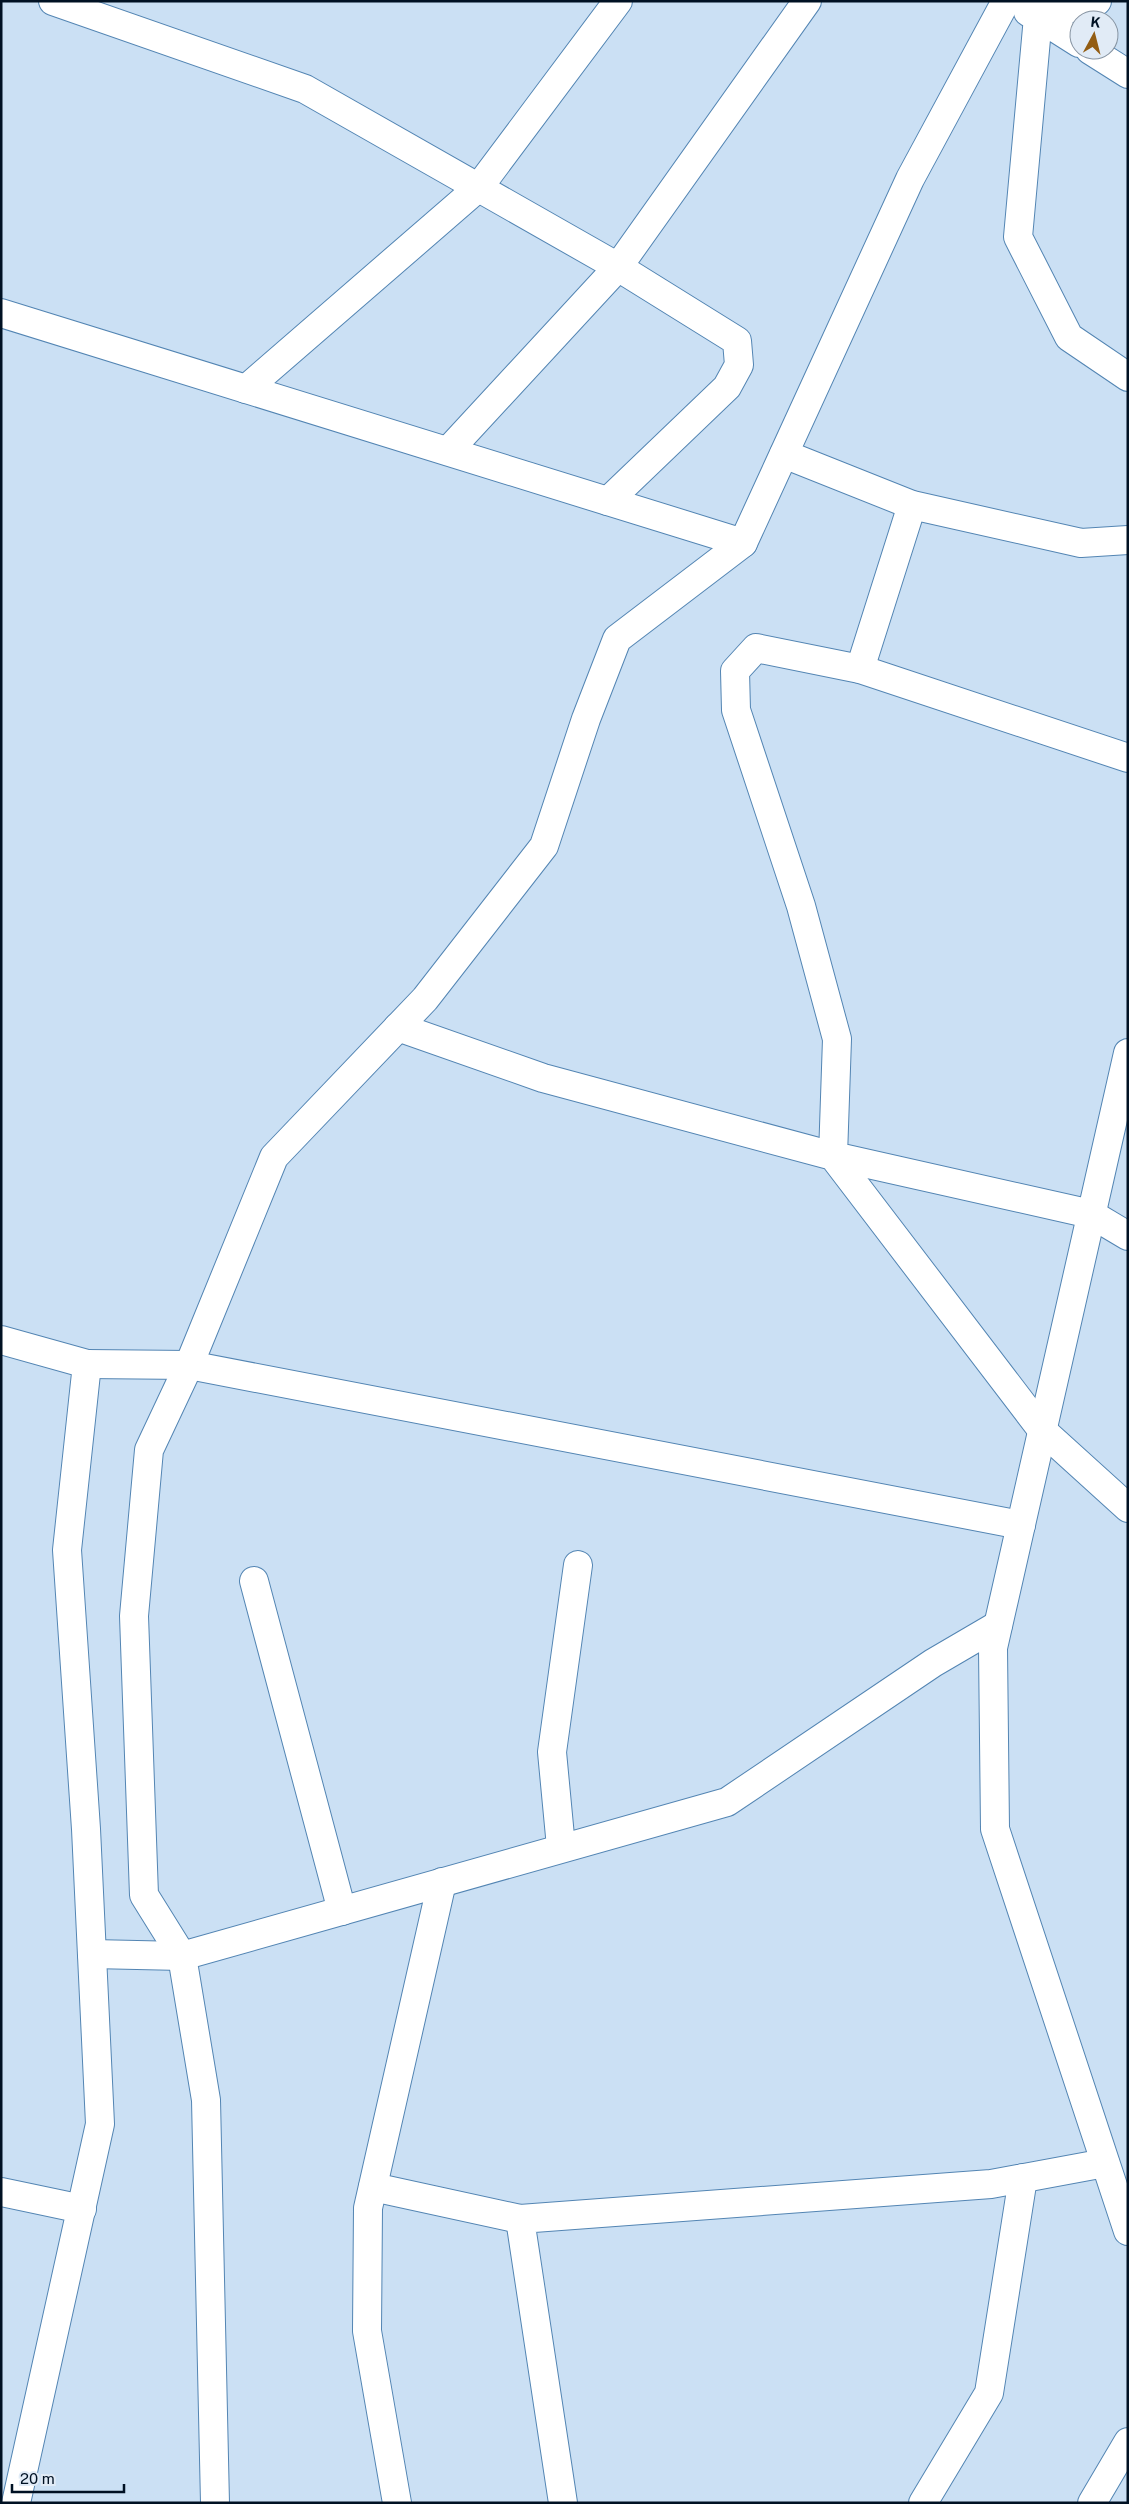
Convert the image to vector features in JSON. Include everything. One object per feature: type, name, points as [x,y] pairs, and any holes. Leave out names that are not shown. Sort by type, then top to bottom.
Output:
[{"type":"street","points":[[53,1],[305,89],[618,267],[737,341],[739,365],[727,387],[608,501]]},
{"type":"street","points":[[246,389],[479,187],[618,1]]},
{"type":"street","points":[[448,451],[618,267],[807,1]]},
{"type":"street","points":[[214,2503],[206,2100],[182,1956],[144,1895],[134,1616],[149,1450],[189,1365],[274,1157],[424,999],[544,846],[586,719],[617,639],[743,543],[910,179],[1008,1],[1069,37]]},
{"type":"street","points":[[1038,17],[1097,1]]},
{"type":"street","points":[[1038,17],[1018,237],[1069,337],[1128,377]]},
{"type":"street","points":[[1106,60],[1128,74]]},
{"type":"street","points":[[1,313],[743,543]]},
{"type":"street","points":[[784,454],[912,505],[1081,543],[1128,540]]},
{"type":"street","points":[[860,669],[912,505]]},
{"type":"street","points":[[1128,758],[860,669],[756,648],[735,672],[736,710],[801,906],[837,1040],[833,1156],[1042,1430],[1128,1508]]},
{"type":"street","points":[[398,1027],[543,1078],[833,1156],[1091,1214],[1128,1236]]},
{"type":"street","points":[[1127,1058],[993,1648],[995,1829],[1128,2232]]},
{"type":"street","points":[[1,1340],[87,1364],[189,1365],[1021,1525]]},
{"type":"street","points":[[16,2503],[100,2124],[92,1954],[67,1550],[87,1364]]},
{"type":"street","points":[[561,1847],[552,1752],[578,1565]]},
{"type":"street","points":[[254,1581],[342,1911]]},
{"type":"street","points":[[92,1954],[182,1956],[561,1847],[727,1802],[933,1663],[998,1625]]},
{"type":"street","points":[[397,2503],[367,2331],[368,2208],[442,1882]]},
{"type":"street","points":[[373,2187],[520,2219],[991,2184],[1105,2163]]},
{"type":"street","points":[[923,2503],[989,2393],[1023,2178]]},
{"type":"street","points":[[1,2192],[82,2209]]},
{"type":"street","points":[[520,2219],[563,2503]]},
{"type":"street","points":[[1092,2503],[1128,2442]]}]
